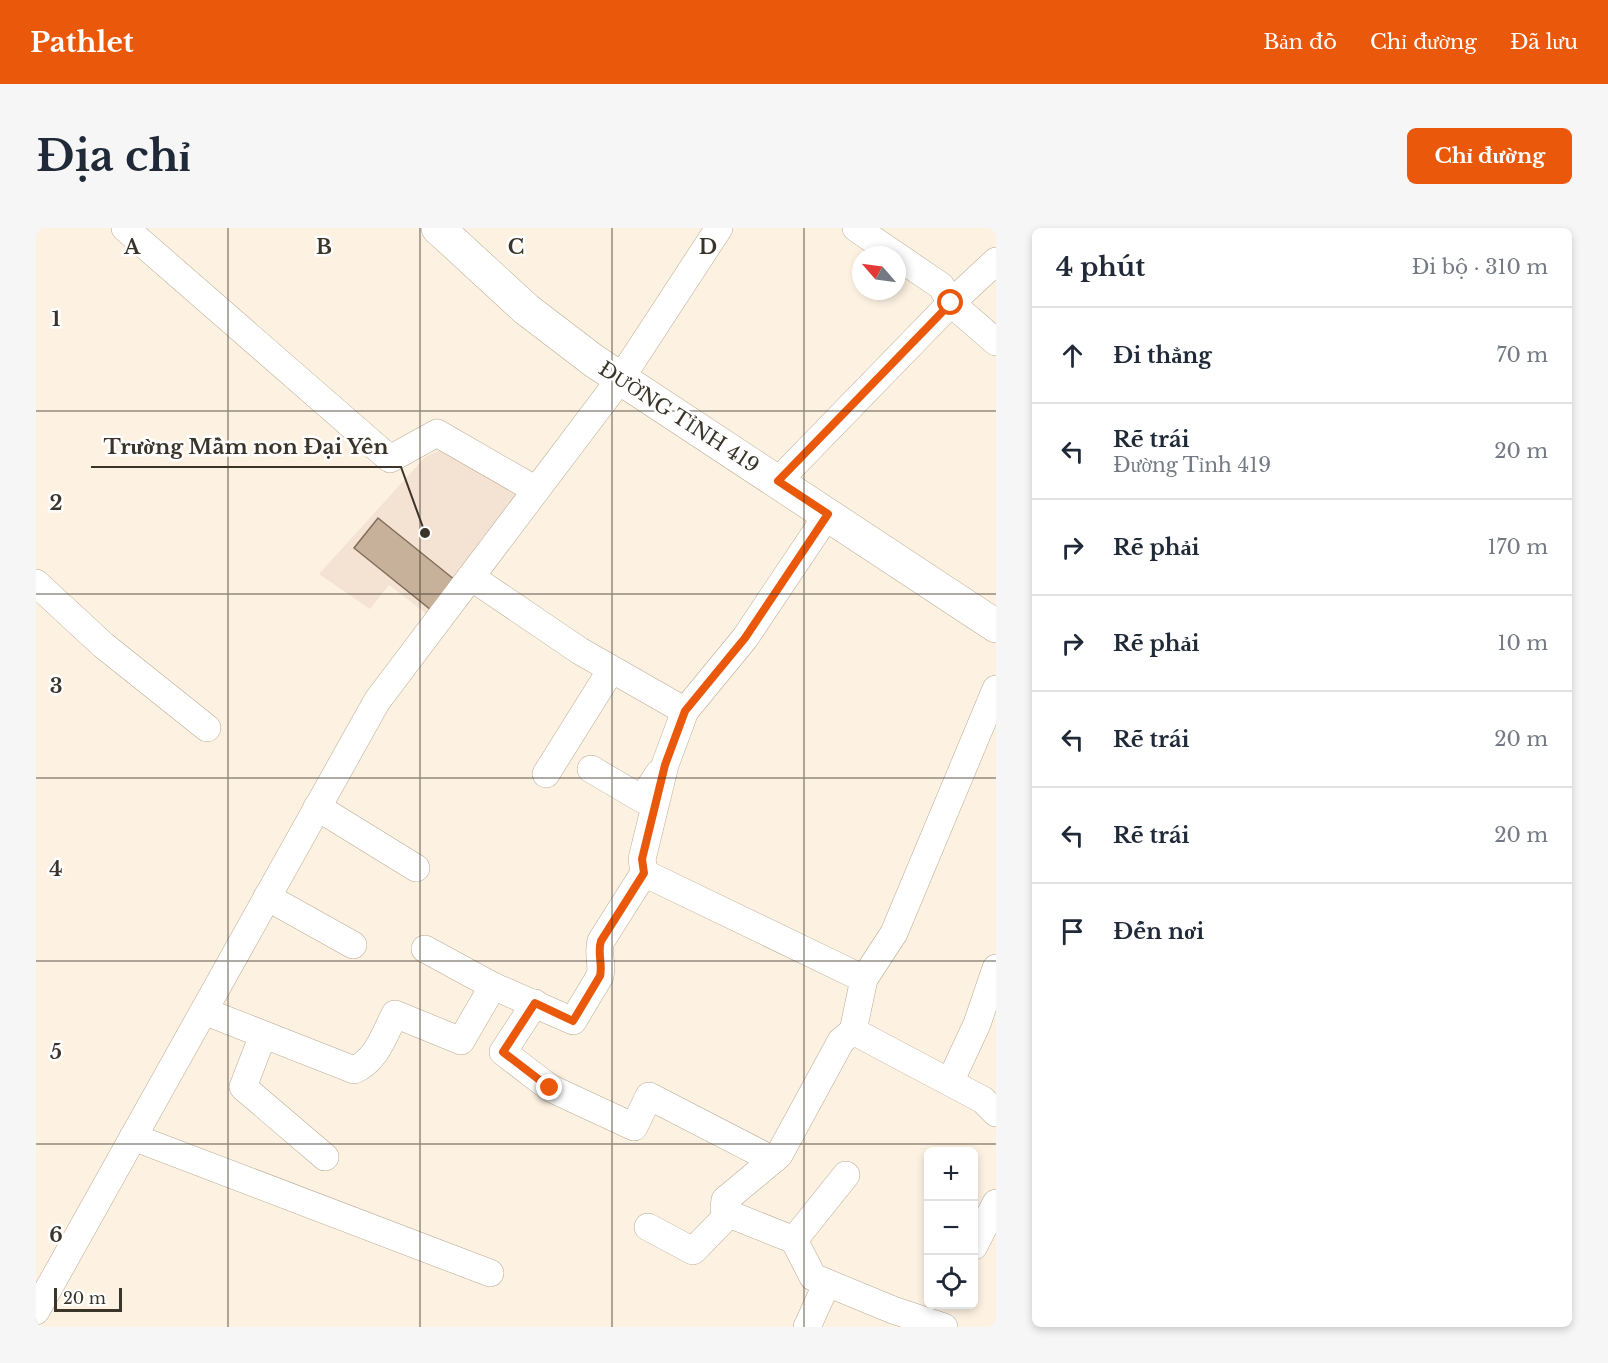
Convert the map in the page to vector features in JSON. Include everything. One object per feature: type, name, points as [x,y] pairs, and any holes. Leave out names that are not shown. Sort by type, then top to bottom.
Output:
[{"type":"main road","name":"ĐƯỜNG TỈNH 419","points":[[438,228],[526,309],[621,378],[996,626]]},
{"type":"street","points":[[126,228],[390,459],[437,433],[536,490]]},
{"type":"street","points":[[36,1311],[377,701],[621,378],[719,228]]},
{"type":"street","points":[[872,232],[941,286],[951,303],[996,342]]},
{"type":"street","points":[[778,481],[951,303],[996,261]]},
{"type":"street","points":[[425,949],[493,986],[573,1021],[600,976],[602,968],[598,950],[601,941],[644,873],[642,859],[665,765],[685,711],[745,638],[828,514]]},
{"type":"street","points":[[471,577],[580,651],[685,711]]},
{"type":"street","points":[[36,583],[103,645],[207,728]]},
{"type":"street","points":[[546,774],[611,669]]},
{"type":"street","points":[[940,1318],[893,1310],[813,1277],[794,1240],[729,1214],[724,1208],[725,1200],[779,1155],[841,1041],[853,1031],[864,979],[894,933],[996,689]]},
{"type":"street","points":[[591,769],[642,799],[665,765]]},
{"type":"street","points":[[317,807],[416,868]]},
{"type":"street","points":[[644,873],[864,979]]},
{"type":"street","points":[[267,897],[353,945]]},
{"type":"street","points":[[950,1082],[977,1024],[996,968]]},
{"type":"street","points":[[204,1011],[354,1070],[365,1065],[375,1053],[395,1014],[461,1041],[493,986]]},
{"type":"street","points":[[535,1003],[503,1052],[550,1088],[634,1127],[649,1096],[773,1160]]},
{"type":"street","points":[[853,1031],[983,1100],[996,1113]]},
{"type":"street","points":[[263,1035],[243,1087],[325,1158]]},
{"type":"street","points":[[133,1137],[490,1274]]},
{"type":"street","points":[[794,1240],[846,1176]]},
{"type":"street","points":[[978,1238],[996,1203]]},
{"type":"street","points":[[648,1227],[693,1251],[729,1214]]},
{"type":"street","points":[[807,1327],[827,1283]]},
{"type":"shaded area","points":[[448,447],[526,492],[432,618],[389,585],[370,609],[319,574],[425,457]]},
{"type":"building","points":[[378,518],[455,580],[431,610],[354,548]]},
{"type":"place","name":"Trường Mầm non Đại Yên","points":[[425,533]]},
{"type":"route","points":[[550,1088],[503,1052],[535,1003],[573,1021],[600,976],[602,968],[598,950],[601,941],[644,873],[642,859],[665,765],[685,711],[745,638],[828,514],[778,481],[951,303]]}]
